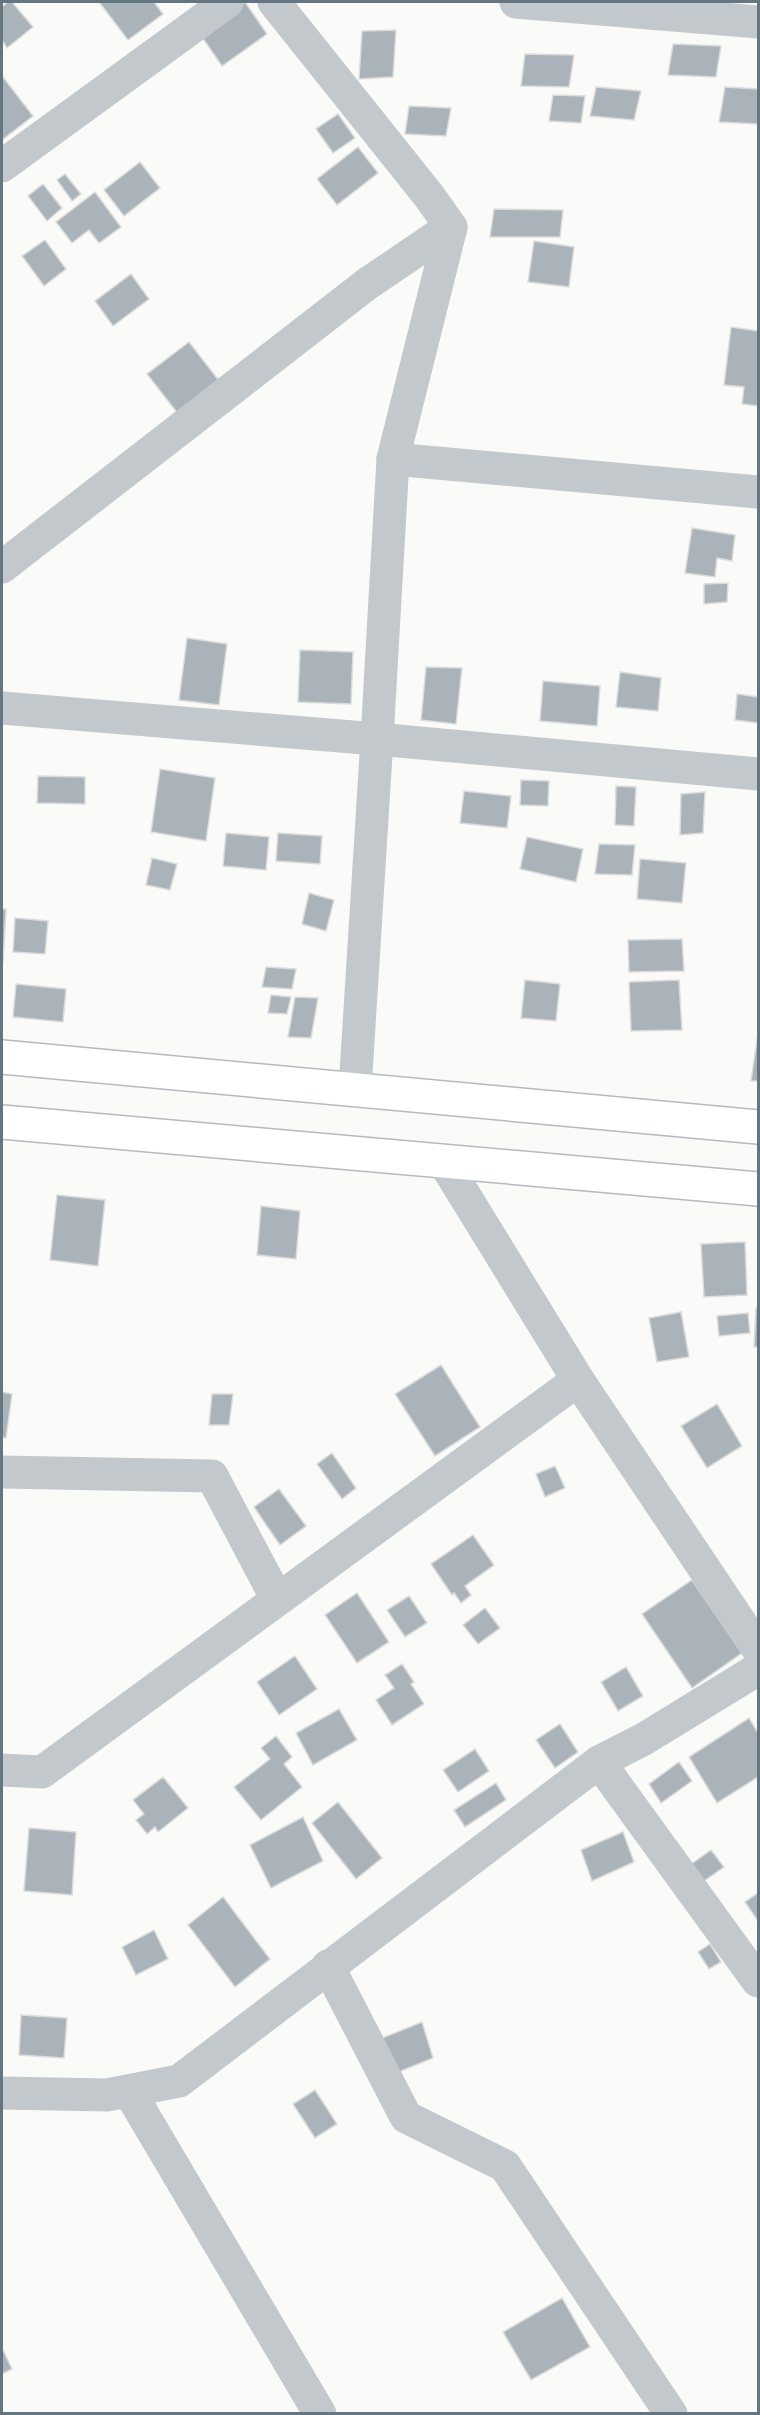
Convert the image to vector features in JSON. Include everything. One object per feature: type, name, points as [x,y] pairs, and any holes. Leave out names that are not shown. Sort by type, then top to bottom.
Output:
[{"type":"main road","points":[[2,1057],[759,1127]]},
{"type":"main road","points":[[2,1122],[759,1189]]},
{"type":"street","points":[[2,166],[227,2]]},
{"type":"street","points":[[274,2],[429,196],[451,227],[393,459],[355,1089]]},
{"type":"street","points":[[516,2],[759,22]]},
{"type":"street","points":[[2,567],[367,284],[451,227]]},
{"type":"street","points":[[393,459],[759,492]]},
{"type":"street","points":[[2,708],[759,774]]},
{"type":"street","points":[[444,1162],[578,1380],[759,1649]]},
{"type":"street","points":[[2,1770],[42,1772],[578,1380]]},
{"type":"street","points":[[2,1472],[212,1476],[277,1599]]},
{"type":"street","points":[[2,2092],[107,2094],[179,2081],[599,1762],[644,1738],[759,1669]]},
{"type":"street","points":[[599,1762],[759,1981]]},
{"type":"street","points":[[328,1966],[406,2117],[506,2166],[671,2414]]},
{"type":"street","points":[[129,2091],[320,2414]]},
{"type":"building","points":[[12,2],[33,27],[7,48],[2,40],[2,7]]},
{"type":"building","points":[[99,2],[154,2],[163,14],[128,40]]},
{"type":"building","points":[[245,2],[267,34],[222,66],[200,34]]},
{"type":"building","points":[[396,30],[393,77],[359,79],[362,31]]},
{"type":"building","points":[[673,44],[721,46],[716,77],[668,75]]},
{"type":"building","points":[[525,54],[574,55],[569,87],[521,86]]},
{"type":"building","points":[[3,77],[33,116],[2,140],[2,79]]},
{"type":"building","points":[[596,87],[641,91],[634,120],[590,116]]},
{"type":"building","points":[[725,87],[758,89],[758,124],[719,122]]},
{"type":"building","points":[[553,95],[585,96],[581,123],[549,121]]},
{"type":"building","points":[[409,106],[451,108],[446,136],[405,134]]},
{"type":"building","points":[[338,114],[355,138],[333,153],[316,129]]},
{"type":"building","points":[[358,147],[378,173],[337,205],[317,179]]},
{"type":"building","points":[[140,162],[160,188],[124,216],[104,190]]},
{"type":"building","points":[[65,174],[81,194],[72,201],[57,180]]},
{"type":"building","points":[[43,184],[62,208],[47,221],[28,196]]},
{"type":"building","points":[[95,192],[121,227],[99,243],[89,230],[72,243],[56,222]]},
{"type":"building","points":[[494,209],[563,210],[560,237],[490,237]]},
{"type":"building","points":[[45,240],[66,269],[44,286],[22,256]]},
{"type":"building","points":[[534,241],[574,247],[569,287],[528,282]]},
{"type":"building","points":[[131,274],[149,299],[113,326],[95,301]]},
{"type":"building","points":[[731,327],[758,331],[758,406],[742,404],[744,387],[724,385]]},
{"type":"building","points":[[189,342],[220,382],[179,415],[147,374]]},
{"type":"building","points":[[692,528],[735,535],[732,561],[717,558],[715,577],[685,573]]},
{"type":"building","points":[[728,583],[727,602],[704,604],[704,584]]},
{"type":"building","points":[[187,638],[227,644],[219,705],[179,700]]},
{"type":"building","points":[[300,650],[353,652],[351,704],[298,702]]},
{"type":"building","points":[[426,667],[462,668],[456,724],[421,720]]},
{"type":"building","points":[[620,672],[661,678],[658,711],[616,707]]},
{"type":"building","points":[[543,681],[600,686],[597,726],[540,721]]},
{"type":"building","points":[[737,694],[758,697],[758,723],[735,720]]},
{"type":"building","points":[[160,769],[215,778],[206,841],[151,832]]},
{"type":"building","points":[[38,776],[85,777],[85,804],[37,803]]},
{"type":"building","points":[[521,780],[549,781],[548,806],[520,805]]},
{"type":"building","points":[[616,786],[636,787],[634,826],[615,825]]},
{"type":"building","points":[[464,791],[511,796],[507,828],[460,823]]},
{"type":"building","points":[[705,792],[703,833],[680,835],[681,794]]},
{"type":"building","points":[[226,833],[269,837],[266,870],[223,866]]},
{"type":"building","points":[[278,833],[322,836],[320,864],[276,861]]},
{"type":"building","points":[[527,837],[583,849],[576,882],[520,869]]},
{"type":"building","points":[[599,844],[635,845],[632,875],[595,874]]},
{"type":"building","points":[[152,858],[177,864],[170,890],[146,885]]},
{"type":"building","points":[[640,859],[686,863],[682,903],[637,899]]},
{"type":"building","points":[[309,893],[334,900],[326,931],[302,924]]},
{"type":"building","points":[[2,909],[6,909],[3,962],[2,962]]},
{"type":"building","points":[[15,918],[48,921],[45,954],[13,952]]},
{"type":"building","points":[[682,939],[684,971],[629,972],[628,940]]},
{"type":"building","points":[[266,967],[296,969],[292,989],[262,987]]},
{"type":"building","points":[[525,980],[560,984],[556,1021],[521,1018]]},
{"type":"building","points":[[679,980],[682,1030],[631,1031],[629,982]]},
{"type":"building","points":[[16,984],[66,989],[63,1022],[13,1017]]},
{"type":"building","points":[[271,995],[291,997],[287,1014],[268,1013]]},
{"type":"building","points":[[295,997],[318,998],[311,1038],[288,1037]]},
{"type":"building","points":[[758,1033],[758,1081],[751,1081]]},
{"type":"building","points":[[57,1195],[105,1200],[98,1266],[50,1260]]},
{"type":"building","points":[[261,1206],[300,1211],[296,1259],[257,1255]]},
{"type":"building","points":[[745,1242],[747,1295],[704,1297],[701,1244]]},
{"type":"building","points":[[756,1308],[758,1308],[758,1347],[754,1347]]},
{"type":"building","points":[[681,1312],[689,1357],[657,1362],[649,1318]]},
{"type":"building","points":[[748,1313],[750,1333],[719,1336],[717,1316]]},
{"type":"building","points":[[441,1365],[480,1427],[435,1456],[395,1394]]},
{"type":"building","points":[[2,1392],[12,1394],[6,1438],[2,1437]]},
{"type":"building","points":[[212,1394],[233,1394],[229,1425],[209,1425]]},
{"type":"building","points":[[717,1404],[742,1446],[707,1468],[681,1426]]},
{"type":"building","points":[[332,1453],[356,1488],[342,1499],[317,1464]]},
{"type":"building","points":[[555,1466],[565,1488],[545,1497],[536,1474]]},
{"type":"building","points":[[279,1489],[306,1526],[280,1545],[254,1507]]},
{"type":"building","points":[[473,1535],[494,1565],[465,1586],[471,1595],[461,1603],[454,1593],[452,1595],[431,1564]]},
{"type":"building","points":[[692,1580],[742,1653],[692,1688],[642,1614]]},
{"type":"building","points":[[357,1593],[389,1642],[357,1663],[325,1615]]},
{"type":"building","points":[[409,1596],[427,1623],[405,1637],[387,1610]]},
{"type":"building","points":[[485,1608],[500,1628],[478,1644],[463,1625]]},
{"type":"building","points":[[295,1656],[317,1689],[279,1715],[257,1682]]},
{"type":"building","points":[[402,1664],[414,1682],[411,1684],[424,1704],[392,1725],[376,1700],[394,1688],[385,1675]]},
{"type":"building","points":[[626,1667],[643,1696],[618,1711],[601,1682]]},
{"type":"building","points":[[339,1709],[357,1740],[313,1765],[296,1733]]},
{"type":"building","points":[[749,1718],[758,1733],[758,1777],[717,1803],[689,1757]]},
{"type":"building","points":[[560,1724],[578,1752],[555,1768],[536,1740]]},
{"type":"building","points":[[276,1736],[292,1757],[284,1764],[302,1787],[261,1820],[234,1787],[270,1759],[261,1748]]},
{"type":"building","points":[[475,1749],[489,1771],[458,1792],[443,1770]]},
{"type":"building","points":[[679,1762],[692,1781],[661,1803],[649,1784]]},
{"type":"building","points":[[163,1777],[188,1808],[158,1832],[155,1827],[147,1834],[136,1820],[144,1814],[133,1800]]},
{"type":"building","points":[[496,1783],[506,1800],[465,1827],[454,1810]]},
{"type":"building","points":[[338,1802],[382,1858],[356,1879],[312,1823]]},
{"type":"building","points":[[303,1817],[323,1861],[271,1888],[250,1845]]},
{"type":"building","points":[[29,1828],[76,1832],[72,1895],[24,1891]]},
{"type":"building","points":[[623,1832],[634,1862],[592,1881],[581,1850]]},
{"type":"building","points":[[711,1850],[724,1867],[698,1885],[686,1868]]},
{"type":"building","points":[[758,1893],[758,1921],[745,1902]]},
{"type":"building","points":[[223,1897],[270,1959],[235,1987],[188,1925]]},
{"type":"building","points":[[154,1930],[168,1959],[136,1975],[122,1947]]},
{"type":"building","points":[[710,1944],[721,1962],[709,1969],[698,1952]]},
{"type":"building","points":[[21,2015],[67,2018],[64,2058],[19,2055]]},
{"type":"building","points":[[422,2022],[433,2058],[391,2075],[380,2039]]},
{"type":"building","points":[[315,2090],[337,2124],[315,2138],[293,2104]]},
{"type":"building","points":[[562,2298],[590,2347],[531,2380],[503,2332]]},
{"type":"building","points":[[2,2348],[12,2369],[2,2374]]}]
